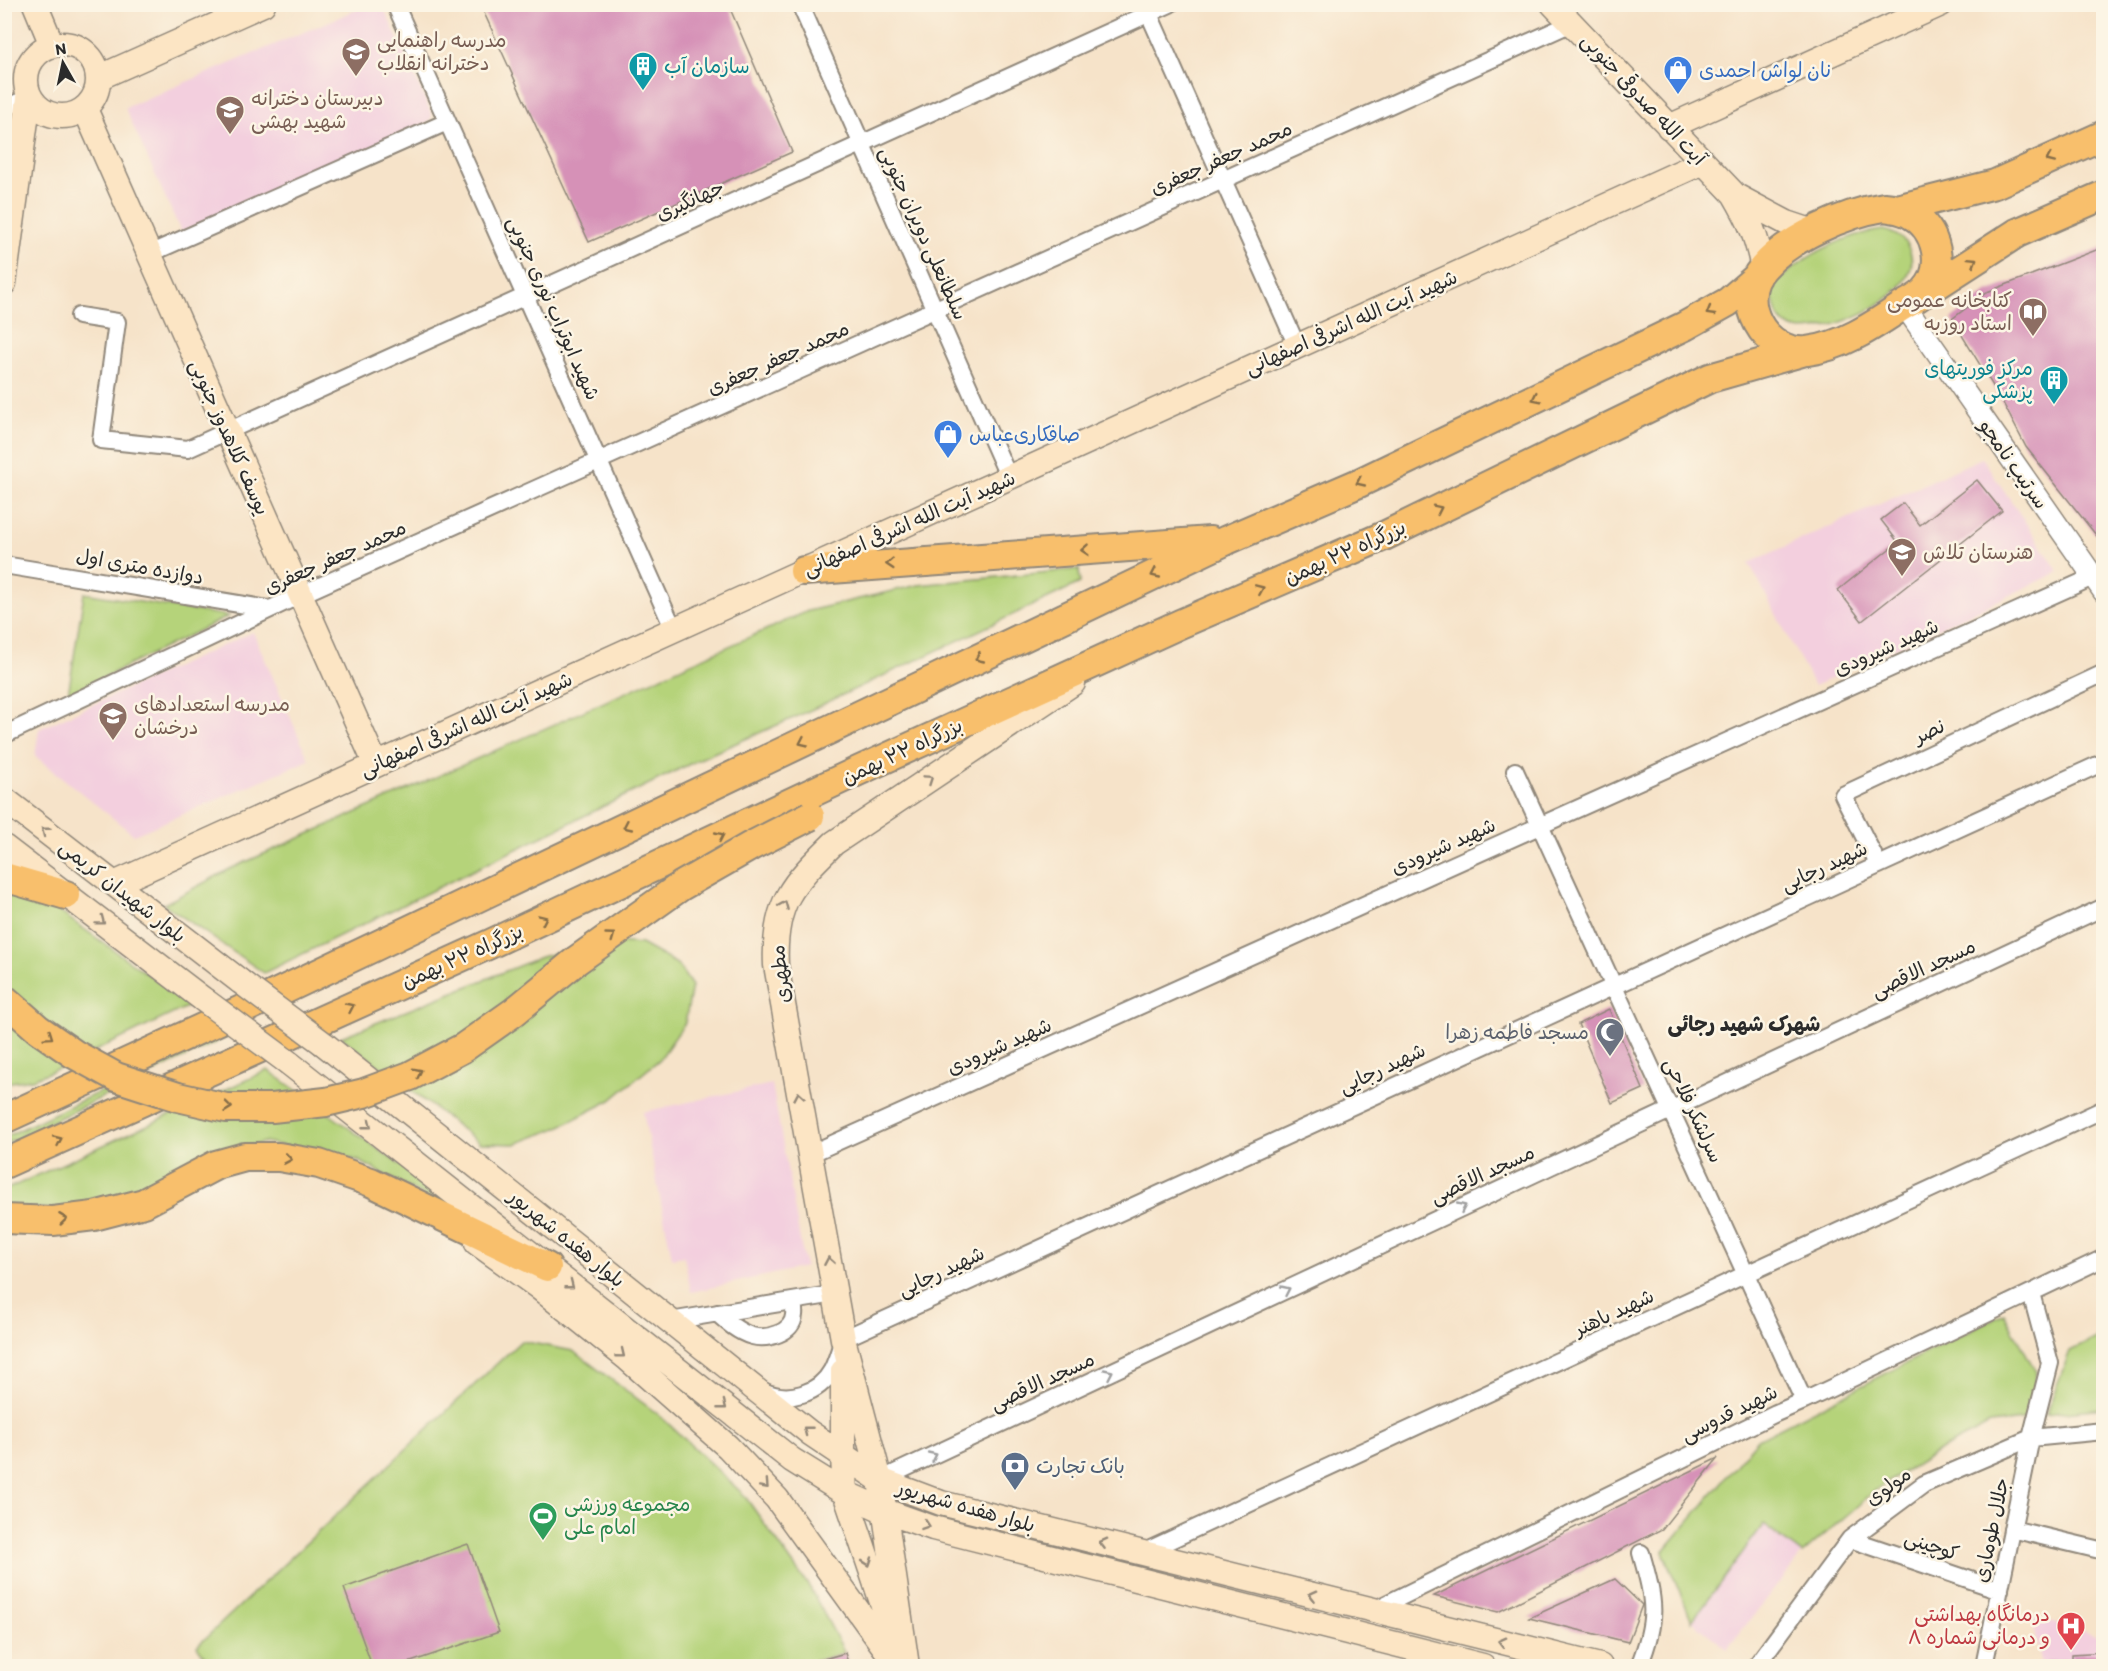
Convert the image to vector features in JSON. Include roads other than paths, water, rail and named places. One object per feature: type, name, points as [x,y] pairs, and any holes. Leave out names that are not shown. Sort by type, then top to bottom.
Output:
[{"type":"highway","points":[[1897,209],[1995,184],[2103,135]]},
{"type":"highway","points":[[1760,272],[1753,289],[1751,302],[1760,327],[1779,345],[1791,350],[1805,351],[1832,344],[1859,333],[2017,233],[2103,195]]},
{"type":"highway","points":[[4,1119],[250,1006],[1227,540],[1359,483],[1685,326],[1728,302],[1795,242],[1856,213],[1884,207],[1897,209],[1909,213],[1929,231],[1937,256],[1935,269],[1931,282],[1914,299]]},
{"type":"highway","name":"بزرگراه ۲۲ بهمن","points":[[4,1164],[490,944],[858,771],[1220,607],[1384,536],[1710,378],[1805,351]]},
{"type":"highway","points":[[804,570],[1227,540]]},
{"type":"highway","points":[[4,999],[74,1054],[116,1077],[178,1097],[226,1108],[272,1108],[326,1102],[364,1093],[410,1076],[463,1048],[514,1012],[577,960],[681,886],[751,846],[1220,607]]},
{"type":"highway","points":[[4,877],[66,895]]},
{"type":"highway","points":[[4,1101],[54,1097]]},
{"type":"highway","points":[[4,1219],[53,1221],[94,1216],[144,1203],[216,1165],[245,1158],[279,1157],[319,1164],[370,1182],[547,1267]]},
{"type":"main road","points":[[34,4],[52,45]]},
{"type":"main road","points":[[98,78],[263,4]]},
{"type":"main road","name":"آیت الله صدوقی جنوبی","points":[[1553,4],[1734,195]]},
{"type":"main road","points":[[1669,127],[1941,4]]},
{"type":"main road","points":[[4,283],[29,98],[25,77],[27,66],[41,49],[62,43],[83,50],[91,58],[98,78],[97,90],[85,108],[68,116],[59,117],[42,111],[29,98]]},
{"type":"main road","name":"یوسف کلاهدوز جنوبی","points":[[85,108],[376,765]]},
{"type":"main road","name":"شهید آیت الله اشرفی اصفهانی","points":[[114,884],[1703,162]]},
{"type":"main road","points":[[1734,195],[1787,223],[1814,232]]},
{"type":"main road","points":[[1734,195],[1750,221],[1756,236],[1760,272]]},
{"type":"main road","name":"مطهری","points":[[843,1339],[776,965],[775,941],[780,914],[800,876],[834,843],[1077,680]]},
{"type":"main road","name":"بلوار شهیدان کریمی","points":[[4,799],[324,1044]]},
{"type":"main road","name":"بلوار شهیدان کریمی","points":[[4,847],[289,1063]]},
{"type":"main road","name":"بلوار هفده شهریور","points":[[324,1044],[747,1383],[843,1457],[880,1480],[941,1503],[1600,1666]]},
{"type":"main road","name":"بلوار هفده شهریور","points":[[289,1063],[792,1460],[845,1493],[933,1528],[1483,1666]]},
{"type":"main road","points":[[441,1216],[537,1287],[628,1359],[728,1447],[777,1499],[898,1666]]},
{"type":"main road","points":[[843,1339],[845,1493],[905,1666]]},
{"type":"main road","points":[[843,1339],[880,1480],[905,1666]]},
{"type":"street","name":"شهید ابوتراب نوری جنوبی","points":[[395,4],[674,630]]},
{"type":"street","name":"سلطانعلی دویران جنوبی","points":[[800,4],[1009,478]]},
{"type":"street","name":"جهانگیری","points":[[79,316],[117,322],[102,440],[188,449],[862,145],[1147,9],[1170,4]]},
{"type":"street","points":[[1147,9],[1297,346]]},
{"type":"street","name":"محمد جعفر جعفری","points":[[4,735],[269,609],[1572,23]]},
{"type":"street","points":[[4,104],[14,104],[29,98]]},
{"type":"street","points":[[149,254],[447,122]]},
{"type":"street","name":"سرتیپ نامجو","points":[[1914,299],[2098,585]]},
{"type":"street","name":"دوازده متری اول","points":[[4,565],[269,609]]},
{"type":"street","name":"شهید شیرودی","points":[[810,1154],[1540,826],[2098,585]]},
{"type":"street","name":"نصر","points":[[1878,864],[1843,795],[2103,673]]},
{"type":"street","name":"شهید رجایی","points":[[843,1339],[2103,762]]},
{"type":"street","name":"سرلشکر فلاحی","points":[[1515,771],[1804,1401]]},
{"type":"street","name":"مسجد الاقصی","points":[[880,1480],[2103,907]]},
{"type":"street","name":"شهید باهنر","points":[[1142,1552],[2103,1109]]},
{"type":"street","name":"شهید قدوسی","points":[[1374,1610],[1776,1413],[2103,1258]]},
{"type":"street","name":"جلال طوماری","points":[[1984,1666],[2031,1438],[2050,1363],[2031,1293]]},
{"type":"street","points":[[670,1321],[835,1294]]},
{"type":"street","points":[[717,1313],[734,1327],[753,1336],[770,1336],[783,1332],[791,1326],[795,1316],[793,1301]]},
{"type":"street","points":[[747,1383],[767,1393],[784,1397],[814,1390],[832,1370],[843,1339]]},
{"type":"street","name":"مولوی","points":[[1756,1666],[1850,1539],[1924,1484],[2031,1438],[2103,1431]]},
{"type":"street","points":[[2012,1529],[2103,1551]]},
{"type":"street","name":"کوچینی","points":[[1850,1539],[2000,1590]]},
{"type":"street","points":[[1639,1666],[1649,1642],[1654,1612],[1650,1584],[1641,1553]]},
{"type":"place","name":"مدرسه راهنمایی دخترانه انقلاب","points":[[356,78]]},
{"type":"place","name":"سازمان آب","points":[[643,92]]},
{"type":"place","name":"نان لواش احمدی","points":[[1678,96]]},
{"type":"place","name":"دبیرستان دخترانه شهید بهشی","points":[[230,136]]},
{"type":"place","name":"کتابخانه عمومی استاد روزبه","points":[[2033,338]]},
{"type":"place","name":"مرکز فوریتهای پزشکی","points":[[2054,406]]},
{"type":"place","name":"صافکاری‌عباس","points":[[948,460]]},
{"type":"place","name":"هنرستان تلاش","points":[[1902,578]]},
{"type":"place","name":"مدرسه استعدادهای درخشان","points":[[113,742]]},
{"type":"place","name":"مسجد فاطمه زهرا","points":[[1610,1058]]},
{"type":"place","name":"بانک تجارت","points":[[1015,1492]]},
{"type":"place","name":"مجموعه ورزشی امام علی","points":[[543,1542]]},
{"type":"place","name":"درمانگاه بهداشتی و درمانی شماره ۸","points":[[2071,1652]]},
{"type":"district","name":"شهرک شهید رجائی","points":[[1744,1023]]}]
